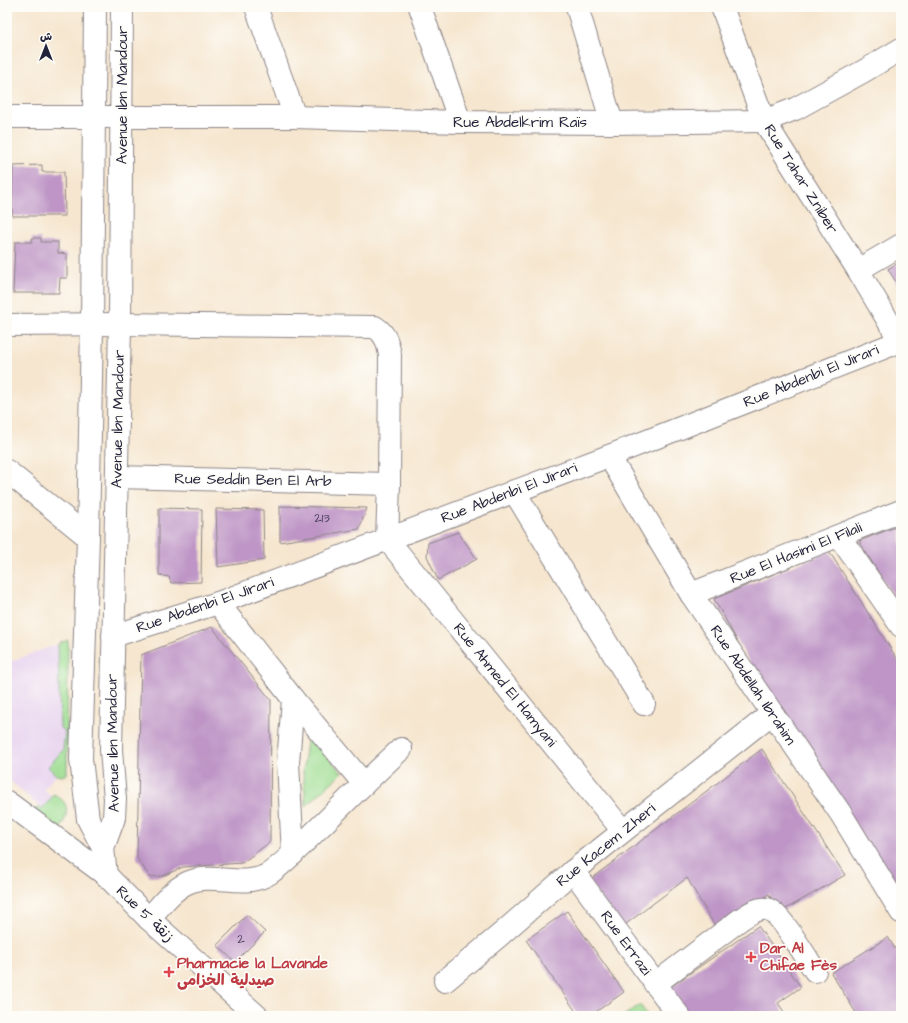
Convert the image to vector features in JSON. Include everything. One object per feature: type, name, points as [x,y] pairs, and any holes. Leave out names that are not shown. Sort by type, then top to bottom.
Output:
[{"type":"street","name":"Avenue Ibn Mandour","points":[[95,7],[92,325],[88,537],[81,759],[88,819],[103,848]]},
{"type":"street","name":"Avenue Ibn Mandour","points":[[103,848],[114,818],[115,806],[111,750],[120,324],[122,7]]},
{"type":"street","points":[[256,7],[295,117]]},
{"type":"street","points":[[420,7],[460,122]]},
{"type":"street","points":[[577,7],[612,123]]},
{"type":"street","name":"Rue Tahar Zniber","points":[[722,7],[764,121],[901,341]]},
{"type":"street","name":"Rue Abdelkrim Raïs","points":[[7,117],[295,117],[460,122],[612,123],[764,121],[795,109],[864,71],[901,48]]},
{"type":"street","points":[[858,270],[901,245]]},
{"type":"street","points":[[7,325],[120,324],[375,327],[381,331],[387,340],[390,355],[387,539]]},
{"type":"street","name":"Rue Abdenbi El Jirari","points":[[113,636],[218,603],[609,456],[901,341]]},
{"type":"street","name":"Rue Abdellah Ibrahim","points":[[609,456],[691,594],[771,714],[841,814],[901,912]]},
{"type":"street","points":[[7,470],[88,537]]},
{"type":"street","name":"Rue Seddin Ben El Arb","points":[[117,477],[389,484]]},
{"type":"street","points":[[514,491],[644,704]]},
{"type":"street","name":"Rue El Hasimi El Filali","points":[[691,594],[901,511]]},
{"type":"street","points":[[839,536],[901,626]]},
{"type":"street","name":"Rue Ahmed El Hamyani","points":[[387,539],[623,831]]},
{"type":"street","points":[[218,603],[293,699],[364,784]]},
{"type":"street","points":[[293,699],[288,763],[293,854]]},
{"type":"street","name":"Rue Kacem Zheri","points":[[444,981],[574,871],[771,714]]},
{"type":"street","points":[[149,919],[169,895],[187,883],[203,880],[257,880],[270,874],[293,854],[401,748]]},
{"type":"street","name":"Rue 5 زنقة","points":[[7,802],[106,875],[149,919],[257,1016]]},
{"type":"street","name":"Rue 5 زنقة","points":[[103,848],[106,875]]},
{"type":"street","name":"Rue Errazi","points":[[574,871],[679,1016]]},
{"type":"street","points":[[655,984],[741,919],[752,912],[761,909],[768,909],[781,920],[815,971]]},
{"type":"shaded area","points":[[58,644],[60,728],[65,731],[63,750],[48,767],[56,775],[44,789],[52,797],[42,809],[7,778],[7,663]]},
{"type":"green space","points":[[68,640],[67,774],[62,776],[56,775],[48,767],[63,750],[65,731],[60,728],[58,644]]},
{"type":"green space","points":[[308,734],[342,773],[306,806],[303,771]]},
{"type":"green space","points":[[54,794],[66,805],[65,819],[60,829],[30,816],[39,806],[42,809]]},
{"type":"green space","points":[[640,1005],[648,1016],[623,1016]]},
{"type":"building","points":[[42,165],[42,172],[64,172],[65,216],[12,216],[13,166]]},
{"type":"building","points":[[32,238],[41,238],[41,242],[58,242],[58,253],[67,254],[67,278],[60,278],[59,293],[13,293],[15,242],[32,242]]},
{"type":"building","points":[[901,261],[901,290],[888,269]]},
{"type":"building","points":[[280,506],[367,508],[359,529],[280,542]]},
{"type":"building","points":[[159,508],[202,509],[201,582],[171,583],[169,577],[159,575]]},
{"type":"building","points":[[216,509],[263,510],[264,560],[218,567]]},
{"type":"building","points":[[901,525],[901,609],[859,541]]},
{"type":"building","points":[[458,532],[477,559],[438,580],[427,556],[428,543]]},
{"type":"building","points":[[829,551],[901,665],[901,898],[764,689],[714,599]]},
{"type":"building","points":[[212,627],[271,700],[270,842],[242,863],[183,867],[163,876],[150,877],[137,858],[141,655]]},
{"type":"building","points":[[762,749],[845,875],[779,913],[769,894],[717,930],[687,878],[622,927],[588,881]]},
{"type":"building","points":[[567,911],[624,992],[590,1016],[579,1016],[526,940]]},
{"type":"building","points":[[247,915],[265,932],[235,962],[217,945]]},
{"type":"building","points":[[758,926],[801,987],[778,1003],[787,1016],[684,1016],[666,990]]},
{"type":"building","points":[[888,937],[901,959],[901,1016],[858,1016],[831,973]]},
{"type":"place","name":"Dar Al Chifae Fès","points":[[751,957]]},
{"type":"place","name":"Pharmacie la Lavande صيدلية الخزامى","points":[[169,972]]}]
